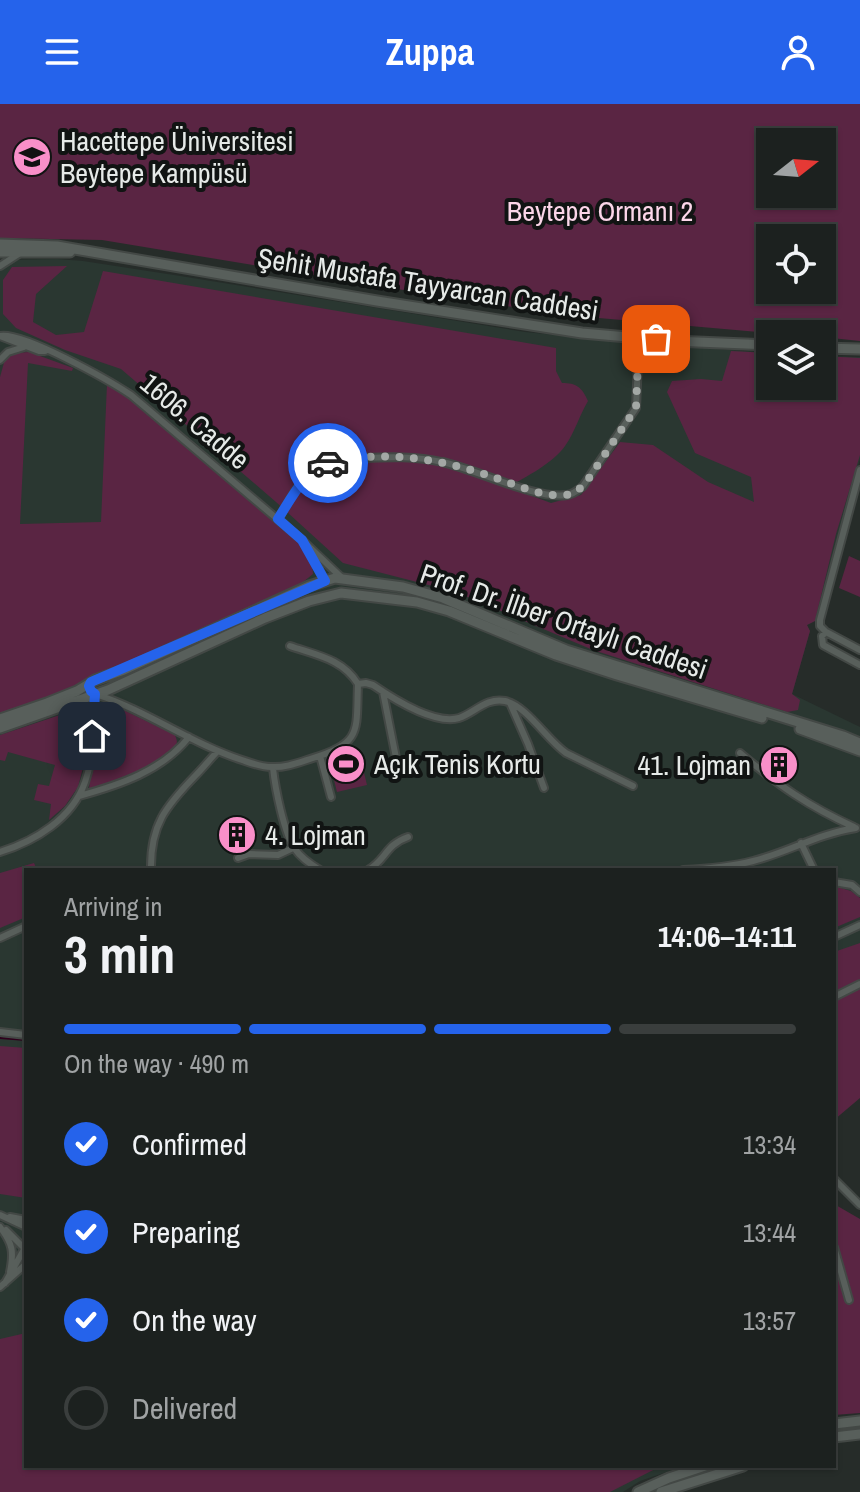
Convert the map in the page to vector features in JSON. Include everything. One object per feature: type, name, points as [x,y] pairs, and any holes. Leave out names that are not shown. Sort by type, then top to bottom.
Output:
[{"type":"street","name":"Şehit Mustafa Tayyarcan Caddesi","points":[[0,244],[57,246],[582,333],[756,344]]},
{"type":"street","name":"Şehit Mustafa Tayyarcan Caddesi","points":[[0,252],[81,251]]},
{"type":"street","points":[[0,266],[22,253]]},
{"type":"street","name":"1606. Cadde","points":[[0,336],[6,334],[40,346],[101,375],[131,395],[278,519],[342,578]]},
{"type":"street","name":"1606. Cadde","points":[[0,336],[39,351],[49,351]]},
{"type":"street","points":[[278,519],[307,476],[320,466],[342,460],[377,457],[428,459],[532,490],[554,495],[574,493],[589,478],[636,408],[639,337]]},
{"type":"street","points":[[0,360],[8,352],[27,346]]},
{"type":"street","points":[[836,348],[860,349]]},
{"type":"street","points":[[860,470],[857,497],[820,620],[820,626],[826,632],[860,650]]},
{"type":"street","name":"1606. Cadde","points":[[302,540],[325,581]]},
{"type":"street","points":[[325,581],[336,594],[345,588],[342,578]]},
{"type":"street","name":"Prof. Dr. İlber Ortaylı Caddesi","points":[[0,719],[77,691],[93,681],[325,581],[342,578],[403,587],[443,598],[566,650],[860,743]]},
{"type":"street","name":"Prof. Dr. İlber Ortaylı Caddesi","points":[[0,728],[101,696],[265,618],[336,594],[417,602],[449,611],[556,655],[800,729],[860,751]]},
{"type":"street","points":[[826,632],[822,636],[823,645],[860,665]]},
{"type":"street","points":[[101,696],[217,752],[262,766],[286,766],[339,749],[349,742],[354,733],[358,684],[352,673],[337,662],[290,646]]},
{"type":"street","points":[[0,852],[32,840],[66,813],[79,796],[89,769],[93,720],[103,689],[100,681],[93,681]]},
{"type":"street","points":[[358,684],[373,685],[423,713],[446,719],[458,718],[495,700],[510,703],[566,753],[633,786]]},
{"type":"street","points":[[383,692],[399,773]]},
{"type":"street","points":[[76,702],[87,707],[93,720]]},
{"type":"street","points":[[510,703],[544,788]]},
{"type":"street","points":[[79,796],[129,780],[157,766],[174,754],[189,737]]},
{"type":"street","points":[[151,868],[155,832],[161,817],[217,752]]},
{"type":"street","points":[[740,753],[803,802],[858,828]]},
{"type":"street","points":[[320,756],[331,797]]},
{"type":"street","points":[[273,768],[293,848],[317,868]]},
{"type":"street","points":[[710,868],[753,861],[801,843],[858,828]]},
{"type":"street","points":[[372,868],[391,845],[408,837]]},
{"type":"street","points":[[801,843],[813,868]]},
{"type":"street","points":[[238,858],[249,854],[278,855],[293,848]]},
{"type":"street","points":[[836,882],[852,885],[860,892]]},
{"type":"street","points":[[836,936],[860,925]]},
{"type":"street","points":[[0,938],[24,927]]},
{"type":"street","points":[[836,996],[860,984]]},
{"type":"street","points":[[0,1032],[24,1035]]},
{"type":"street","points":[[836,1181],[860,1205]]},
{"type":"street","points":[[0,1215],[24,1220]]},
{"type":"street","points":[[0,1215],[24,1226]]},
{"type":"street","points":[[0,1226],[24,1247]]},
{"type":"street","points":[[0,1226],[9,1238],[13,1254],[10,1272]]},
{"type":"street","points":[[2,1285],[24,1250]]},
{"type":"street","points":[[836,1254],[849,1300]]},
{"type":"street","points":[[2,1285],[24,1266]]},
{"type":"street","points":[[836,1424],[860,1421]]},
{"type":"street","points":[[837,1437],[860,1434]]},
{"type":"street","points":[[638,1492],[701,1468]]},
{"type":"street","points":[[708,1468],[711,1477]]},
{"type":"street","points":[[661,1492],[737,1468]]},
{"type":"shaded area","points":[[0,260],[83,261],[525,332],[756,352],[756,400],[836,400],[836,356],[860,357],[860,459],[815,621],[807,625],[810,631],[792,694],[860,727],[860,1083],[836,1109],[836,868],[24,868],[24,1468],[678,1468],[640,1481],[623,1492],[0,1492]]},
{"type":"green space","name":"Beytepe Ormanı 2","points":[[0,104],[860,104],[860,341],[836,338],[836,320],[756,320],[756,332],[576,316],[102,240],[0,238]]},
{"type":"green space","points":[[67,266],[36,294],[33,322],[56,335],[84,332],[103,271],[556,348],[556,371],[562,383],[578,387],[588,401],[560,452],[508,487],[551,503],[581,495],[620,442],[653,445],[708,482],[754,502],[751,477],[695,453],[667,392],[672,381],[722,381],[731,351],[756,352],[756,400],[836,400],[836,357],[860,358],[860,455],[836,534],[815,621],[807,625],[810,631],[792,694],[800,700],[798,710],[787,712],[593,650],[456,592],[343,563],[121,369],[65,350],[16,328],[3,314],[3,280],[12,267]]},
{"type":"green space","points":[[29,352],[73,368],[72,371],[28,363],[20,524],[101,522],[107,384],[117,389],[300,541],[312,562],[313,574],[298,586],[95,674],[60,694],[0,713],[0,377],[5,359],[16,353]]},
{"type":"green space","points":[[849,556],[860,561],[860,597],[839,588]]},
{"type":"green space","points":[[102,702],[175,735],[177,742],[169,754],[148,767],[89,789],[98,706]]},
{"type":"green space","points":[[78,709],[84,713],[89,725],[86,756],[78,787],[65,806],[49,820],[51,804],[34,800],[38,784],[49,786],[55,765],[8,752],[5,761],[0,760],[0,735]]},
{"type":"green space","points":[[359,752],[367,785],[337,792],[329,760]]},
{"type":"green space","points":[[34,863],[36,868],[24,868],[24,918],[0,928],[0,873]]},
{"type":"green space","points":[[836,887],[851,891],[860,898],[860,917],[836,927]]},
{"type":"green space","points":[[860,943],[860,1098],[836,1118],[836,951]]},
{"type":"green space","points":[[0,1046],[24,1048],[24,1198],[0,1194]]},
{"type":"green space","points":[[836,1205],[860,1219],[860,1413],[836,1415]]},
{"type":"green space","points":[[24,1333],[24,1468],[657,1468],[610,1492],[0,1492],[0,1339]]},
{"type":"waterway","points":[[0,1038],[24,1040]]},
{"type":"way so far","points":[[328,463],[377,457],[428,459],[532,490],[554,495],[574,493],[589,478],[636,408],[639,337],[656,339]]},
{"type":"place","name":"Hacettepe Üniversitesi Beytepe Kampüsü","points":[[32,157]]},
{"type":"place","name":"Açık Tenis Kortu","points":[[346,764]]},
{"type":"place","name":"41. Lojman","points":[[779,765]]},
{"type":"place","name":"4. Lojman","points":[[237,835]]},
{"type":"route","points":[[92,736],[95,694],[89,686],[91,682],[325,581],[302,540],[278,519],[301,482],[328,463]]}]
